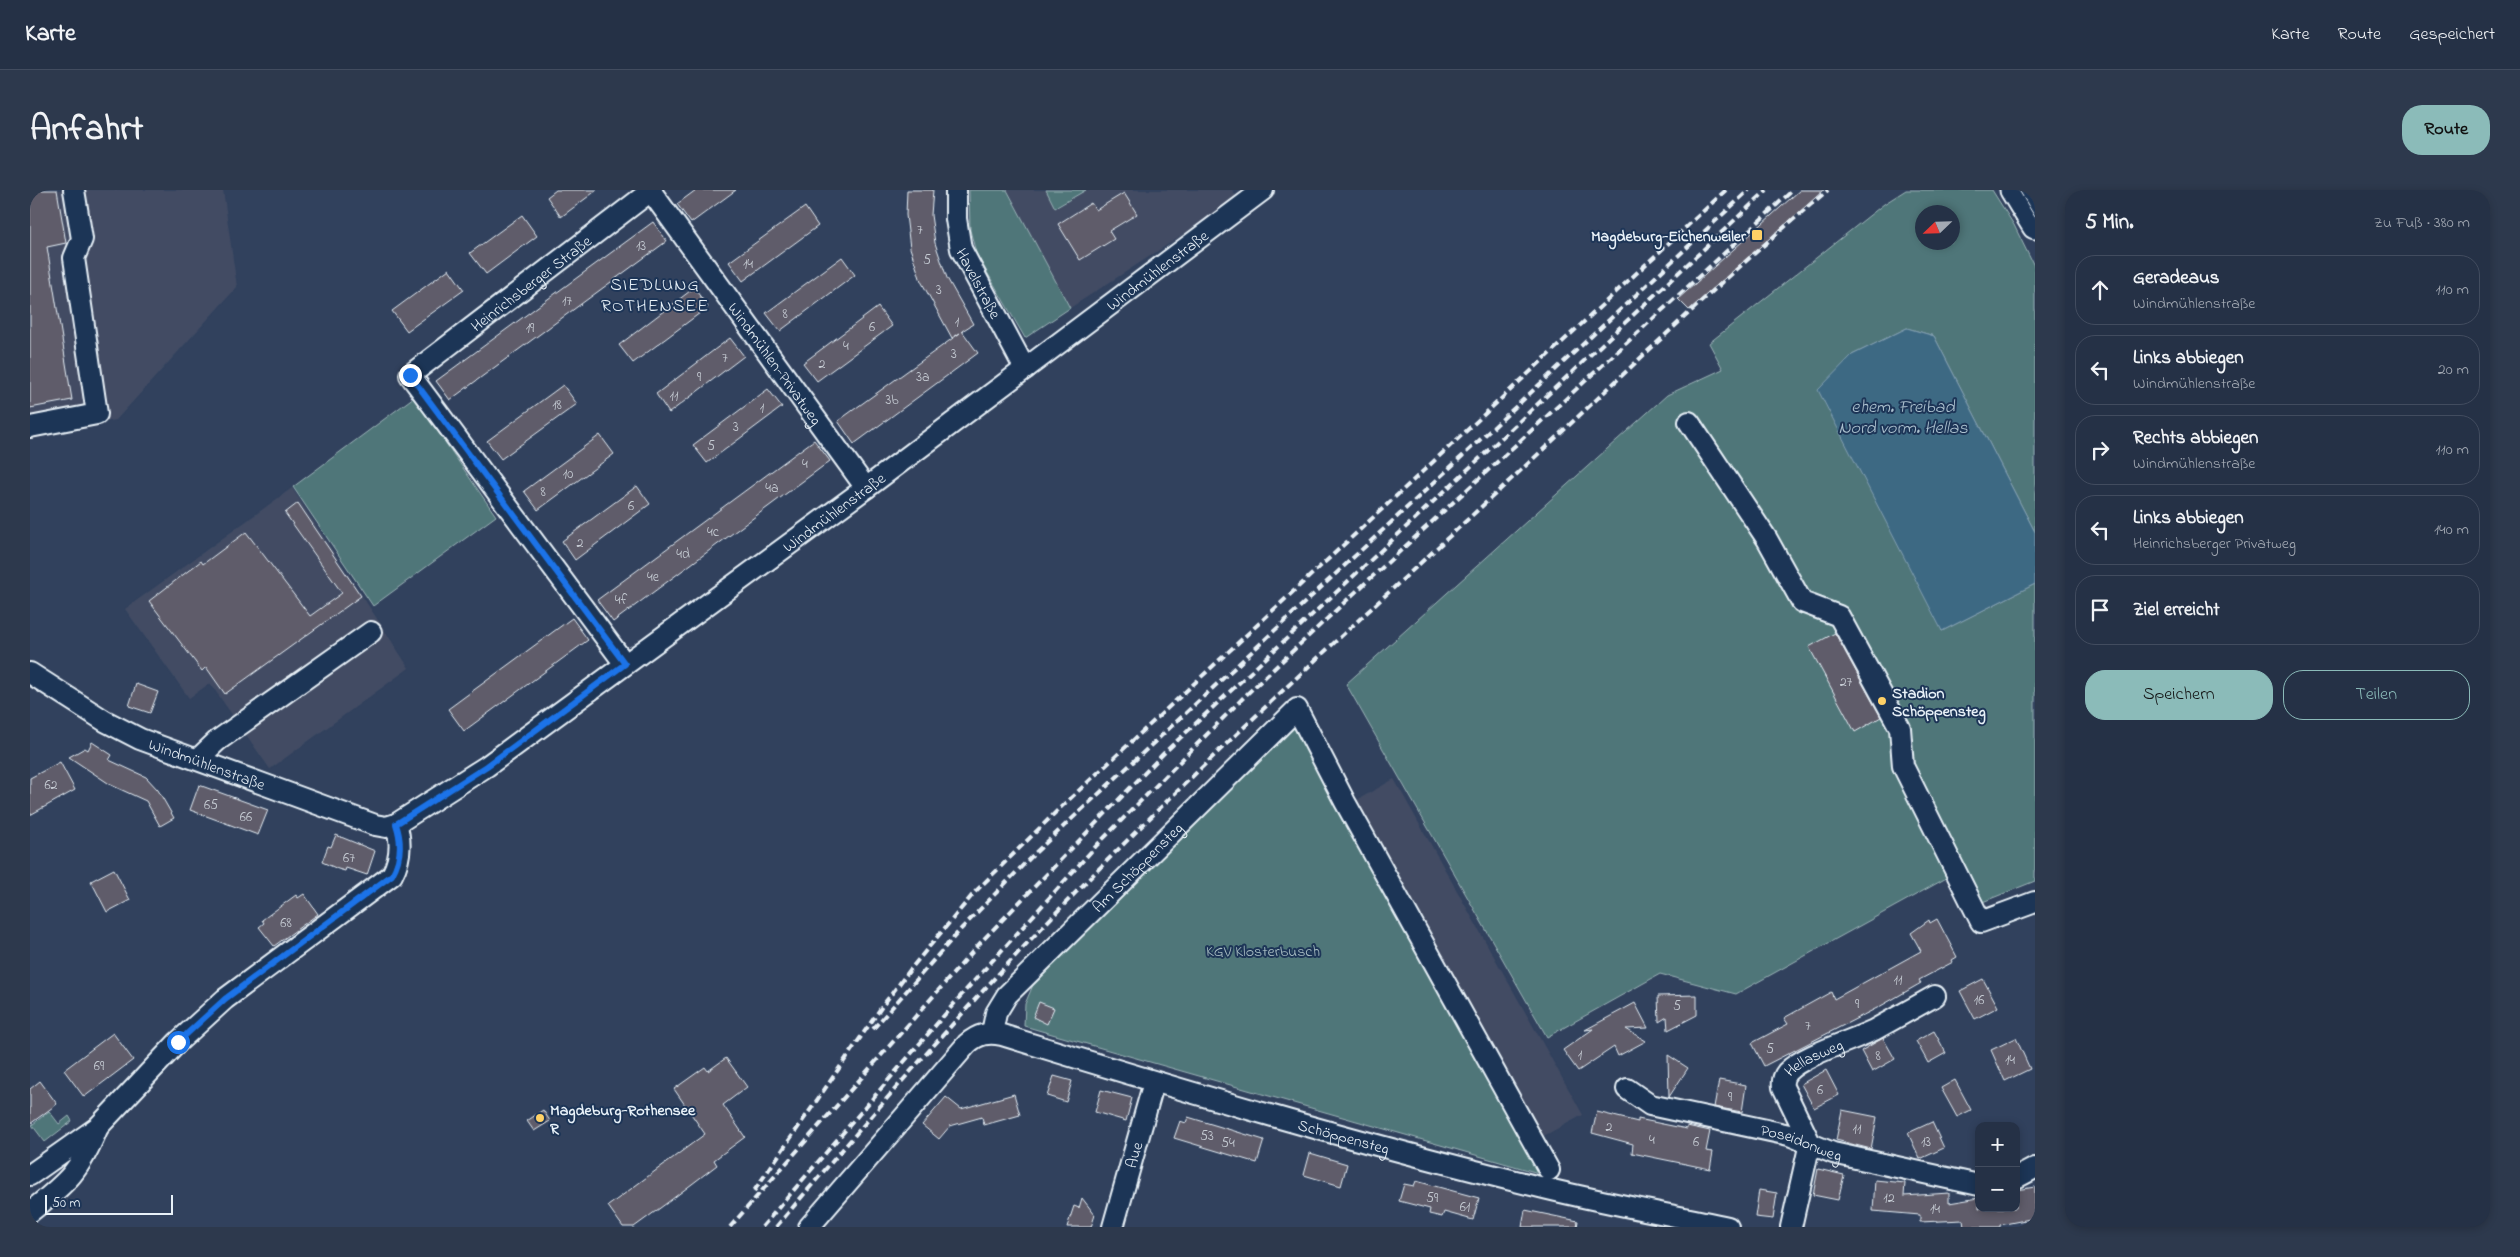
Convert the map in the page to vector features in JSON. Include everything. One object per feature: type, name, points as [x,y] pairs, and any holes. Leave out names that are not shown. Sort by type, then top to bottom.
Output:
[{"type":"main road","points":[[2013,190],[2035,226]]},
{"type":"street","points":[[30,427],[97,414],[74,258],[82,239],[74,190]]},
{"type":"street","name":"Heinrichsberger Straße","points":[[625,664],[410,375],[651,190]]},
{"type":"street","name":"Windmühlen-Privatweg","points":[[651,190],[866,488]]},
{"type":"street","name":"Havelstraße","points":[[956,190],[956,219],[961,249],[1025,369]]},
{"type":"street","name":"Windmühlenstraße","points":[[30,673],[129,733],[375,825],[386,827],[396,824],[487,766],[866,488],[1263,190]]},
{"type":"street","points":[[1689,422],[1767,539],[1802,602],[1839,616],[1900,728],[1903,766],[1981,922],[2035,902]]},
{"type":"street","points":[[198,759],[217,741],[371,632]]},
{"type":"street","name":"Am Schöppensteg","points":[[992,1034],[996,1013],[1007,995],[1297,709],[1345,802],[1549,1170]]},
{"type":"street","points":[[30,1175],[98,1127],[178,1042],[218,1005],[392,875],[400,855],[400,836],[396,824]]},
{"type":"street","name":"Hellasweg","points":[[1810,1143],[1783,1087],[1782,1081],[1786,1074],[1842,1042],[1873,1030],[1935,996]]},
{"type":"street","points":[[809,1227],[967,1044],[981,1034],[992,1034]]},
{"type":"street","name":"Schöppensteg","points":[[992,1034],[1154,1082],[1454,1166],[1603,1202],[1721,1226]]},
{"type":"street","name":"Aue","points":[[1114,1227],[1154,1082]]},
{"type":"street","name":"Poseidonweg","points":[[1626,1089],[1650,1105],[1789,1135],[1833,1153],[1975,1184]]},
{"type":"street","points":[[30,1212],[77,1171],[88,1153],[98,1127]]},
{"type":"street","points":[[1791,1227],[1810,1143]]},
{"type":"street","points":[[2020,1176],[2035,1168]]},
{"type":"shaded area","points":[[30,190],[223,190],[237,287],[116,420],[30,436]]},
{"type":"shaded area","points":[[1007,190],[1046,190],[1056,208],[1086,190],[1232,190],[1238,199],[1070,308]]},
{"type":"shaded area","points":[[292,488],[409,668],[270,769],[210,683],[189,698],[125,609]]},
{"type":"shaded area","points":[[1394,779],[1583,1115],[1536,1140],[1350,804]]},
{"type":"green space","points":[[969,190],[1007,190],[1070,308],[1025,338],[976,253],[970,230]]},
{"type":"green space","points":[[1046,190],[1086,190],[1055,208]]},
{"type":"green space","points":[[1906,190],[1992,190],[2014,225],[2035,268],[2035,532],[1934,336],[1907,328],[1852,355],[1942,631],[2035,584],[2035,881],[1980,903],[1961,870],[1736,994],[1660,974],[1547,1037],[1346,684],[1667,395],[1723,369],[1709,343],[1884,204]]},
{"type":"green space","points":[[414,397],[496,516],[373,606],[293,487]]},
{"type":"green space","name":"KGV Klosterbusch","points":[[1296,722],[1542,1174],[1024,1026],[1025,1004],[1033,985]]},
{"type":"green space","points":[[49,1111],[59,1124],[69,1116],[72,1121],[45,1142],[32,1125]]},
{"type":"water","name":"ehem. Freibad Nord vorm. Hellas","points":[[1907,328],[1934,336],[2035,532],[2035,584],[1942,631],[1818,390],[1852,355]]},
{"type":"building","points":[[30,190],[57,190],[66,243],[47,247],[72,400],[30,408]]},
{"type":"building","points":[[556,190],[597,190],[561,217],[547,197]]},
{"type":"building","points":[[696,190],[736,190],[691,223],[677,204]]},
{"type":"building","points":[[907,190],[933,190],[931,215],[935,243],[947,278],[973,324],[962,331],[978,353],[854,444],[838,421],[960,333],[952,338],[921,281],[910,248],[906,215]]},
{"type":"building","points":[[1800,190],[1824,190],[1689,310],[1678,299]]},
{"type":"building","points":[[1124,193],[1137,214],[1109,231],[1114,239],[1080,260],[1058,224],[1091,203],[1096,210]]},
{"type":"building","points":[[805,207],[818,226],[743,281],[729,262]]},
{"type":"building","points":[[522,215],[537,236],[486,274],[470,253]]},
{"type":"building","points":[[653,222],[667,241],[450,400],[436,381]]},
{"type":"building","points":[[842,257],[855,275],[780,331],[766,313]]},
{"type":"building","points":[[449,269],[464,290],[407,331],[392,311]]},
{"type":"building","points":[[694,288],[708,307],[633,363],[619,345]]},
{"type":"building","points":[[878,307],[892,326],[817,381],[803,363]]},
{"type":"building","points":[[730,338],[744,356],[669,413],[656,394]]},
{"type":"building","points":[[563,385],[577,404],[501,459],[487,441]]},
{"type":"building","points":[[768,389],[782,407],[707,463],[693,445]]},
{"type":"building","points":[[600,435],[614,454],[538,510],[524,491]]},
{"type":"building","points":[[814,440],[830,461],[613,622],[597,600]]},
{"type":"building","points":[[637,486],[650,504],[575,560],[562,541]]},
{"type":"building","points":[[298,503],[361,596],[225,694],[206,667],[202,671],[149,601],[201,561],[203,564],[246,532],[310,616],[342,593],[285,513]]},
{"type":"building","points":[[572,618],[588,640],[464,731],[448,709]]},
{"type":"building","points":[[1835,633],[1881,717],[1855,732],[1809,647]]},
{"type":"building","points":[[136,684],[158,692],[150,713],[129,706]]},
{"type":"building","points":[[92,742],[112,755],[109,760],[146,777],[158,790],[174,818],[160,826],[146,801],[111,785],[69,757],[85,748],[88,750]]},
{"type":"building","points":[[60,762],[75,790],[30,815],[30,778]]},
{"type":"building","points":[[199,785],[268,810],[258,835],[190,810]]},
{"type":"building","points":[[336,835],[375,851],[367,875],[346,868],[345,871],[338,869],[322,862],[328,846],[331,847]]},
{"type":"building","points":[[114,869],[130,900],[107,912],[91,881]]},
{"type":"building","points":[[304,894],[318,914],[274,946],[259,927],[264,923],[262,920],[296,895],[298,898]]},
{"type":"building","points":[[1937,919],[1957,957],[1952,960],[1953,962],[1919,980],[1921,983],[1879,1007],[1764,1066],[1752,1043],[1788,1024],[1784,1018],[1831,992],[1834,999],[1921,951],[1911,933],[1929,920],[1930,923]]},
{"type":"building","points":[[1983,979],[1998,1007],[1975,1019],[1960,991]]},
{"type":"building","points":[[1697,995],[1697,1015],[1668,1030],[1667,1017],[1659,1022],[1658,996]]},
{"type":"building","points":[[1039,1002],[1054,1008],[1047,1024],[1033,1017]]},
{"type":"building","points":[[1635,1003],[1648,1028],[1626,1029],[1646,1041],[1618,1056],[1614,1047],[1578,1071],[1563,1050],[1593,1029],[1585,1030]]},
{"type":"building","points":[[1934,1031],[1946,1053],[1928,1063],[1916,1041]]},
{"type":"building","points":[[113,1033],[133,1060],[84,1097],[64,1070]]},
{"type":"building","points":[[1883,1038],[1895,1059],[1872,1072],[1861,1051]]},
{"type":"building","points":[[2016,1038],[2030,1069],[2005,1081],[1991,1050]]},
{"type":"building","points":[[1668,1055],[1688,1068],[1669,1097]]},
{"type":"building","points":[[726,1058],[747,1087],[723,1105],[745,1137],[714,1160],[717,1165],[667,1203],[634,1227],[623,1227],[608,1206],[705,1134],[674,1089],[705,1067],[708,1071]]},
{"type":"building","points":[[1826,1070],[1839,1095],[1814,1108],[1801,1084]]},
{"type":"building","points":[[1054,1076],[1072,1081],[1066,1102],[1047,1096]]},
{"type":"building","points":[[1719,1080],[1746,1085],[1742,1112],[1714,1107]]},
{"type":"building","points":[[1955,1080],[1971,1110],[1957,1117],[1941,1088]]},
{"type":"building","points":[[40,1081],[57,1104],[30,1124],[30,1089]]},
{"type":"building","points":[[1101,1090],[1132,1098],[1126,1121],[1095,1112]]},
{"type":"building","points":[[1014,1094],[1020,1115],[984,1125],[982,1117],[950,1126],[939,1139],[922,1125],[946,1097],[961,1109]]},
{"type":"building","name":"Magdeburg-Rothensee R","points":[[543,1110],[550,1121],[534,1131],[527,1121]]},
{"type":"building","points":[[1842,1110],[1877,1117],[1871,1149],[1836,1140]]},
{"type":"building","points":[[1597,1112],[1638,1122],[1638,1119],[1687,1129],[1687,1126],[1710,1131],[1706,1151],[1713,1152],[1710,1169],[1632,1153],[1633,1144],[1592,1133]]},
{"type":"building","points":[[1188,1117],[1264,1140],[1257,1163],[1174,1138],[1180,1121],[1186,1123]]},
{"type":"building","points":[[1932,1122],[1944,1148],[1920,1159],[1908,1133]]},
{"type":"building","points":[[1310,1153],[1347,1164],[1341,1186],[1304,1175]]},
{"type":"building","points":[[1818,1169],[1844,1175],[1838,1200],[1813,1195]]},
{"type":"building","points":[[1875,1180],[1905,1183],[1904,1196],[1949,1193],[1949,1203],[1975,1199],[1975,1212],[2020,1212],[2020,1189],[2035,1187],[2035,1218],[2000,1225],[2000,1227],[1964,1227],[1963,1220],[1920,1222],[1920,1215],[1873,1211]]},
{"type":"building","points":[[1416,1181],[1479,1198],[1473,1220],[1444,1212],[1442,1217],[1429,1214],[1430,1209],[1399,1201],[1404,1184],[1414,1186]]},
{"type":"building","points":[[1759,1190],[1777,1193],[1773,1219],[1755,1217]]},
{"type":"building","points":[[1082,1198],[1095,1215],[1091,1227],[1067,1227],[1074,1206],[1079,1208]]},
{"type":"building","points":[[1525,1210],[1578,1221],[1577,1227],[1522,1227]]},
{"type":"tram line","points":[[2019,190],[2035,217]]},
{"type":"tram line","points":[[2031,190],[2035,197]]},
{"type":"railway","points":[[754,1191],[883,1005],[975,892],[1060,808],[1726,190]]},
{"type":"railway","points":[[873,1029],[961,929],[1035,853],[1749,190]]},
{"type":"railway","points":[[730,1227],[981,942],[1163,754],[1767,190]]},
{"type":"railway","points":[[762,1227],[965,991],[1097,845],[1248,693],[1793,190]]},
{"type":"railway","points":[[776,1227],[965,1010],[1134,834],[1286,688],[1659,341],[1742,264],[1828,190]]},
{"type":"place","name":"Magdeburg-Eichenweiler","points":[[1757,235]]},
{"type":"place","name":"Stadion Schöppensteg","points":[[1882,701]]},
{"type":"place","name":"Magdeburg-Rothensee R","points":[[540,1118]]},
{"type":"district","name":"SIEDLUNG ROTHENSEE","points":[[655,294]]},
{"type":"route","points":[[178,1042],[225,999],[389,878],[397,866],[400,855],[400,836],[396,824],[487,766],[625,664],[410,375]]}]
